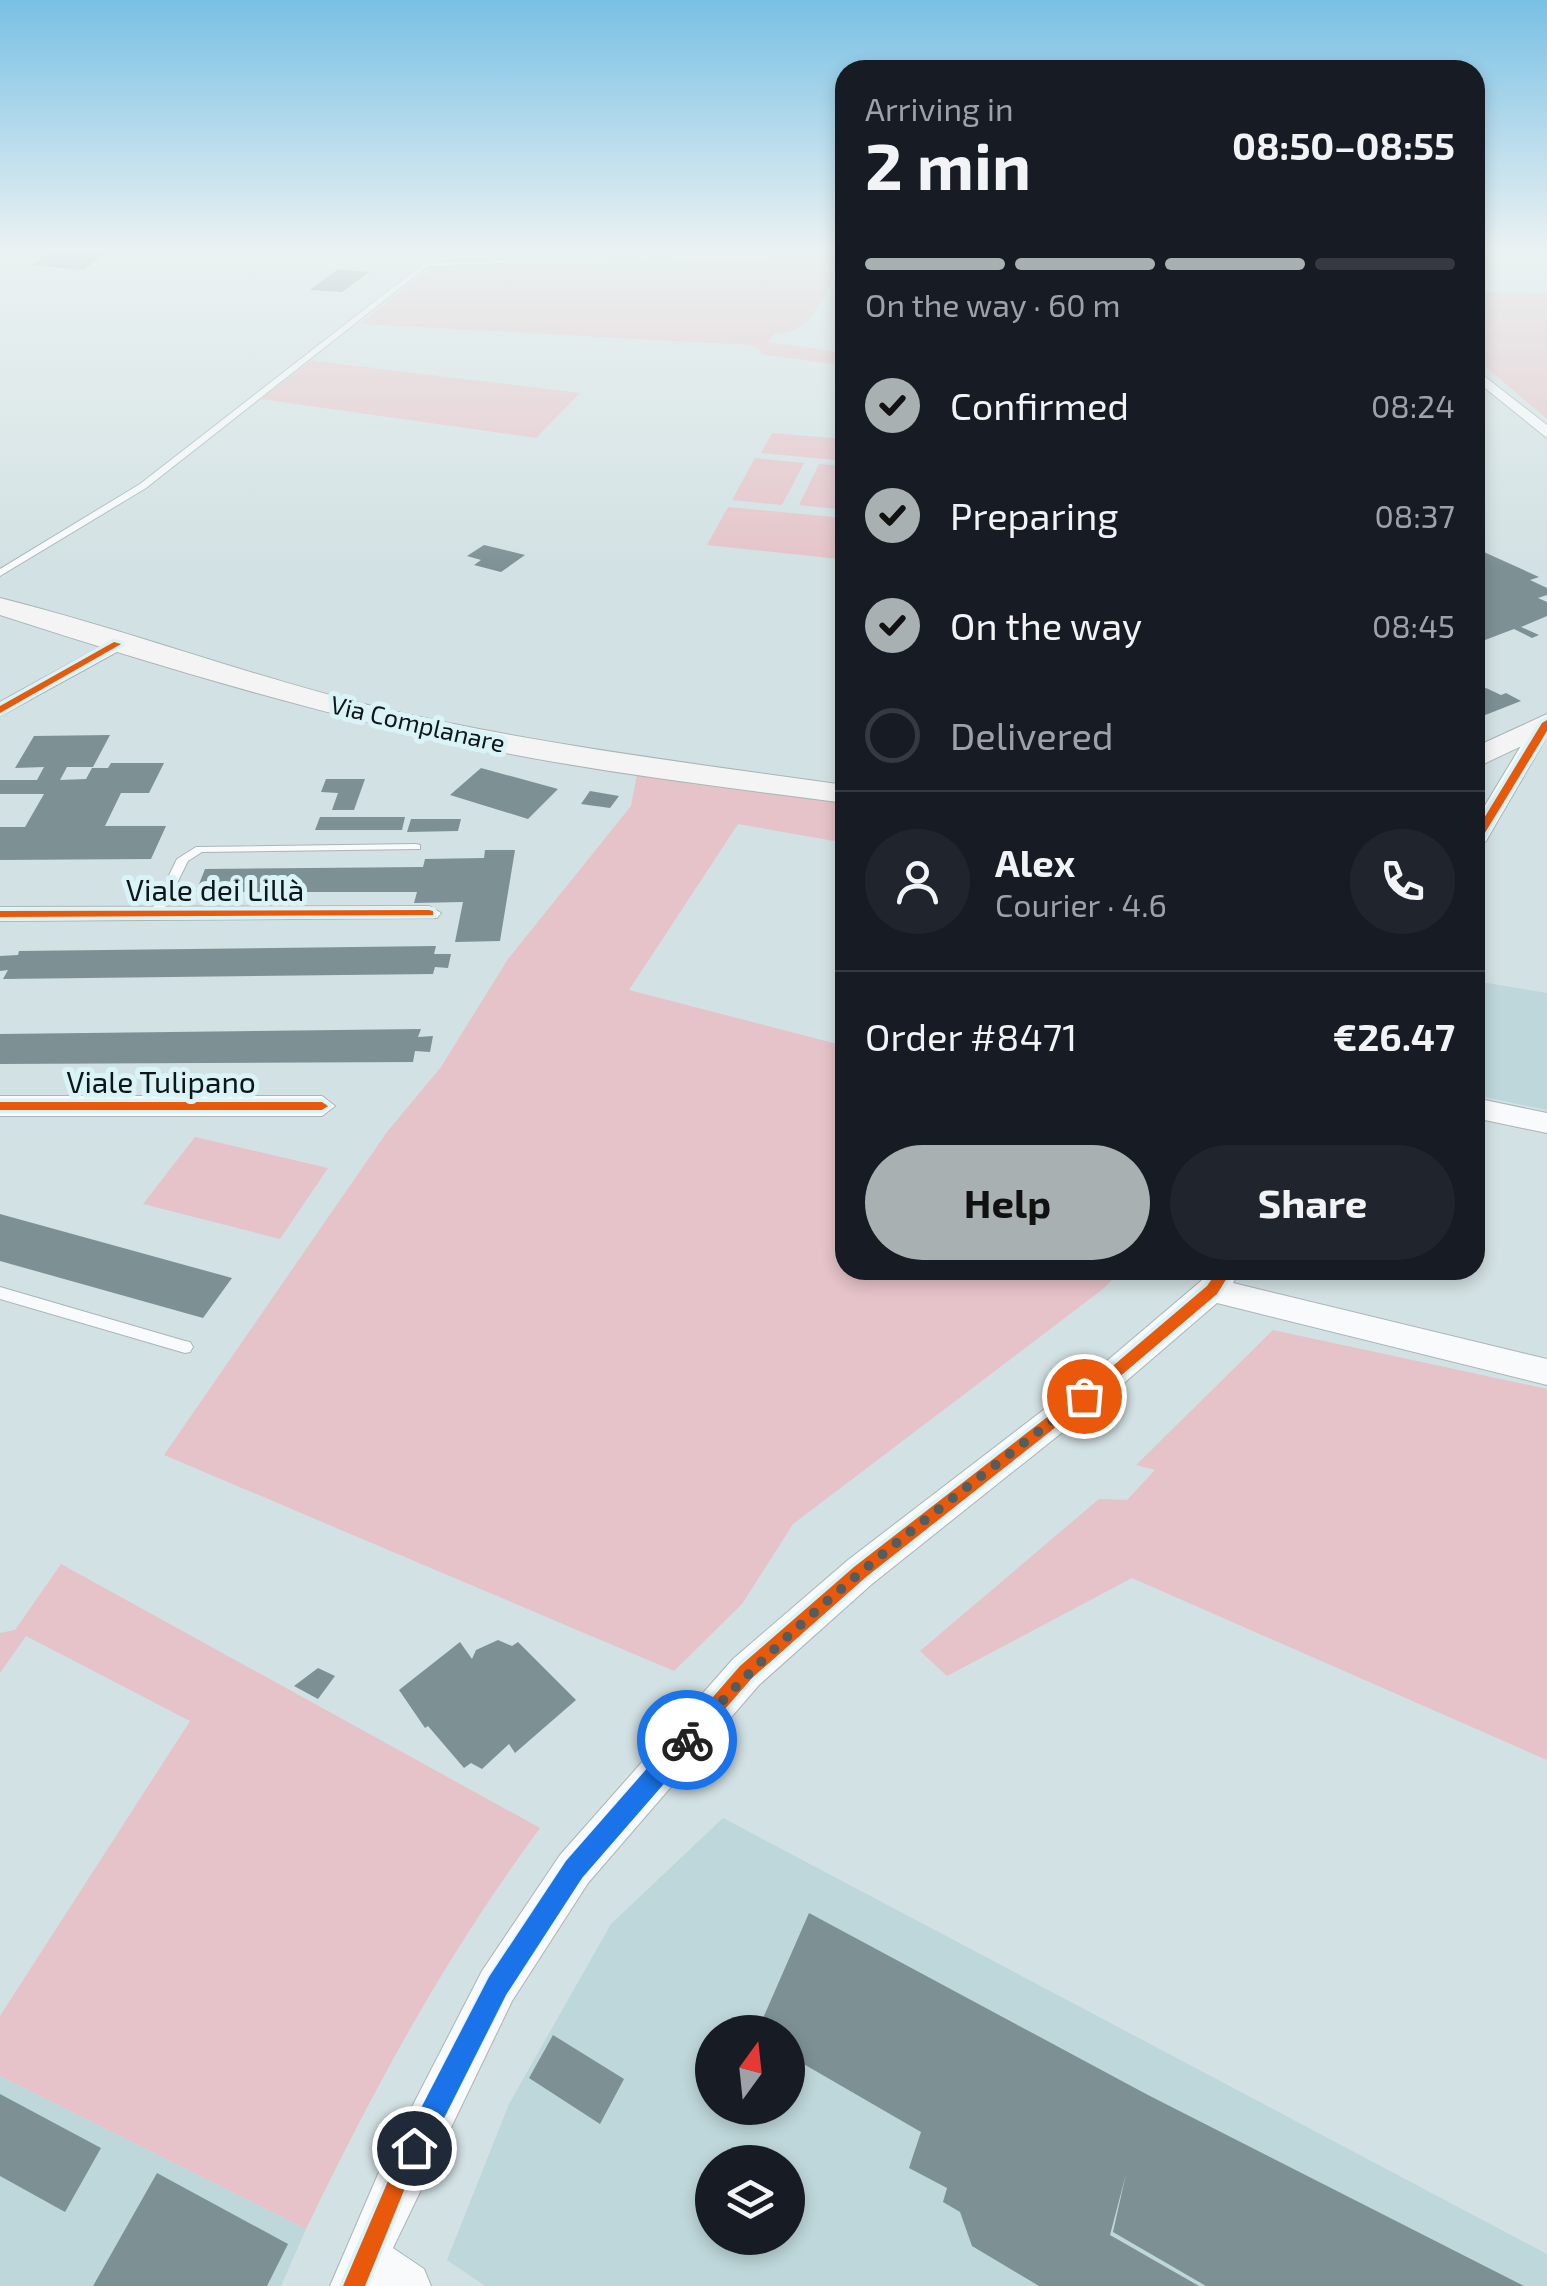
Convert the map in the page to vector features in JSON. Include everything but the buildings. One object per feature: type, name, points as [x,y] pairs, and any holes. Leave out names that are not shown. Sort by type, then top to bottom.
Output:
[{"type":"main road","name":"Via Complanare","points":[[0,606],[116,644],[402,722],[509,745],[835,793]]},
{"type":"main road","points":[[1485,754],[1545,724]]},
{"type":"street","points":[[1485,381],[1547,433]]},
{"type":"street","points":[[0,710],[116,644]]},
{"type":"street","points":[[1485,828],[1545,724]]},
{"type":"street","name":"Viale dei Lillà","points":[[0,914],[429,914]]},
{"type":"street","name":"Viale Tulipano","points":[[0,1106],[322,1106]]},
{"type":"street","points":[[1485,1110],[1547,1123]]},
{"type":"street","points":[[407,2286],[360,2272],[398,2181],[508,1970],[574,1869],[733,1686],[860,1572],[1113,1374],[1218,1280],[1547,1372]]},
{"type":"lane","points":[[0,574],[143,486],[309,356]]},
{"type":"lane","points":[[1485,815],[1489,822]]},
{"type":"lane","name":"Viale dei Lillà","points":[[156,914],[183,859],[200,849],[416,847]]},
{"type":"lane","points":[[0,1292],[186,1347]]},
{"type":"shaded area","points":[[773,356],[835,356],[835,365]]},
{"type":"shaded area","points":[[1485,356],[1547,356],[1547,419],[1485,366]]},
{"type":"shaded area","points":[[312,360],[580,393],[536,438],[261,399]]},
{"type":"shaded area","points":[[772,433],[835,438],[835,460],[761,453]]},
{"type":"shaded area","points":[[755,458],[804,463],[782,505],[732,500]]},
{"type":"shaded area","points":[[819,464],[835,465],[835,509],[799,505]]},
{"type":"shaded area","points":[[728,507],[835,517],[835,559],[707,545]]},
{"type":"shaded area","points":[[637,774],[835,800],[835,841],[738,824],[629,990],[835,1043],[835,1280],[1112,1280],[793,1524],[742,1604],[674,1671],[164,1455],[387,1132],[441,1067],[508,959],[631,806]]},
{"type":"shaded area","points":[[1485,983],[1547,993],[1547,1110],[1485,1097]]},
{"type":"shaded area","points":[[195,1137],[328,1168],[280,1239],[143,1204]]},
{"type":"shaded area","points":[[1273,1330],[1547,1389],[1547,1760],[1132,1578],[947,1676],[920,1651],[1099,1499],[1127,1500],[1155,1470],[1136,1465]]},
{"type":"shaded area","points":[[61,1564],[540,1828],[472,1926],[413,2023],[306,2229],[0,2076],[0,2016],[190,1721],[26,1636],[0,1673],[0,1633],[15,1630]]},
{"type":"shaded area","points":[[723,1818],[1547,2254],[1547,2286],[485,2286],[447,2260],[509,2104],[611,1924]]},
{"type":"shaded area","points":[[0,2076],[306,2229],[281,2286],[0,2286]]},
{"type":"cycle path","points":[[0,710],[117,644]]},
{"type":"cycle path","points":[[1485,825],[1547,723]]},
{"type":"cycle path","points":[[0,914],[429,913]]},
{"type":"cycle path","points":[[0,1106],[322,1106]]},
{"type":"cycle path","points":[[354,2286],[398,2181],[497,1986],[574,1869],[746,1672],[860,1572],[1113,1374],[1212,1290],[1218,1280]]},
{"type":"way so far","points":[[687,1740],[746,1672],[860,1572],[1084,1396]]},
{"type":"route","points":[[414,2148],[498,1986],[574,1869],[687,1740]]}]
